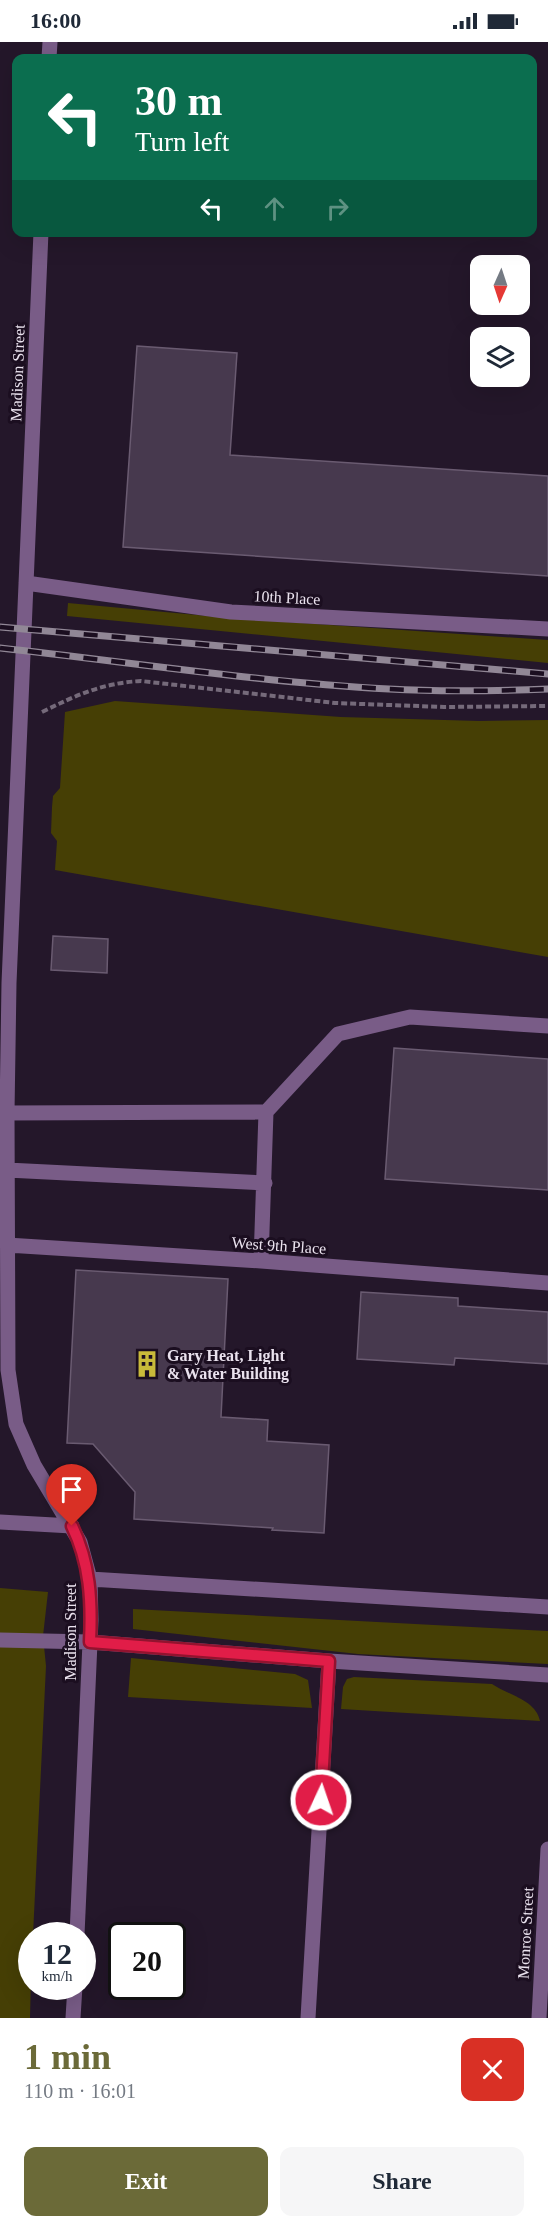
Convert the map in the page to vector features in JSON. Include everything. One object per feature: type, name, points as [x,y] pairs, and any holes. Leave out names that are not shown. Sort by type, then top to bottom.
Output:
[{"type":"street","name":"Madison Street","points":[[41,237],[20,723],[5,983],[8,1370],[16,1424],[34,1465],[80,1542],[90,1579],[90,1642],[78,1922]]},
{"type":"street","name":"10th Place","points":[[26,583],[231,612],[548,629]]},
{"type":"street","points":[[261,1261],[266,1112],[338,1034],[410,1017],[548,1026]]},
{"type":"street","points":[[7,1113],[266,1112]]},
{"type":"street","points":[[8,1170],[265,1183]]},
{"type":"street","name":"West 9th Place","points":[[7,1245],[261,1261],[548,1284]]},
{"type":"street","points":[[0,1522],[72,1526]]},
{"type":"street","points":[[90,1579],[548,1607]]},
{"type":"street","points":[[0,1640],[90,1642],[548,1675]]},
{"type":"street","points":[[308,2018],[329,1661]]},
{"type":"street","name":"Monroe Street","points":[[539,2018],[548,1849]]},
{"type":"street","points":[[73,2018],[74,2000]]},
{"type":"path","points":[[20,723],[92,688],[120,682],[141,681],[335,703],[444,707],[548,706]]},
{"type":"shaded area","points":[[68,603],[229,618],[548,640],[548,663],[67,616]]},
{"type":"shaded area","points":[[115,701],[341,717],[479,721],[548,720],[548,957],[55,870],[57,841],[51,833],[52,807],[53,796],[60,788],[65,712]]},
{"type":"shaded area","points":[[0,1588],[48,1592],[43,1636],[46,1666],[34,1922],[18,1922],[18,2000],[30,2000],[30,2018],[0,2018]]},
{"type":"shaded area","points":[[133,1609],[548,1631],[548,1664],[358,1654],[133,1629]]},
{"type":"shaded area","points":[[131,1658],[295,1674],[308,1680],[312,1708],[128,1697]]},
{"type":"shaded area","points":[[354,1677],[492,1684],[527,1703],[533,1708],[540,1721],[341,1709],[343,1687],[347,1679]]},
{"type":"building","points":[[137,346],[237,353],[230,455],[548,476],[548,576],[123,547]]},
{"type":"building","points":[[53,936],[108,939],[107,973],[51,970]]},
{"type":"building","points":[[394,1048],[548,1059],[548,1190],[385,1179]]},
{"type":"building","name":"Gary Heat, Light & Water Building","points":[[76,1270],[228,1279],[221,1417],[268,1420],[267,1441],[329,1445],[324,1533],[134,1519],[135,1492],[93,1444],[67,1443]]},
{"type":"building","points":[[361,1292],[458,1298],[458,1306],[548,1312],[548,1364],[455,1358],[454,1365],[357,1359]]},
{"type":"railway","points":[[0,627],[548,674]]},
{"type":"railway","points":[[0,648],[243,677],[341,686],[429,691],[548,689]]},
{"type":"place","name":"Gary Heat, Light & Water Building","points":[[147,1364]]},
{"type":"route","points":[[72,1526],[80,1542],[90,1579],[90,1642],[329,1661],[321,1800]]}]
